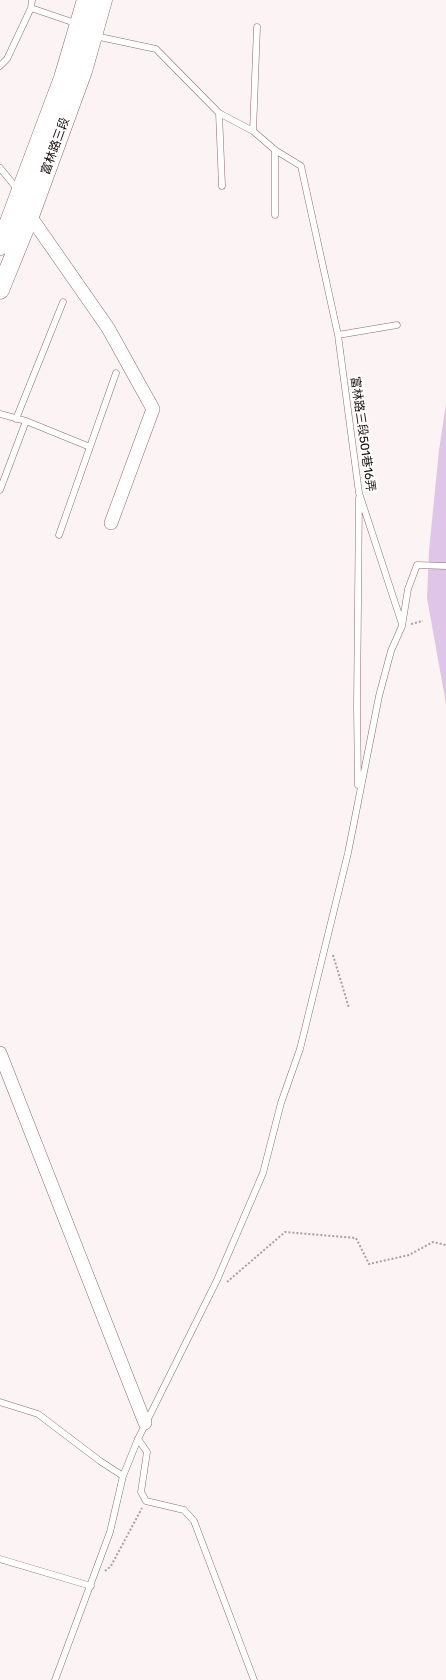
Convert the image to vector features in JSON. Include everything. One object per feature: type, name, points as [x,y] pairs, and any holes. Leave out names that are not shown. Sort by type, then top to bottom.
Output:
[{"type":"main road","name":"富林路三段","points":[[85,30],[86,0]]},
{"type":"main road","name":"富林路三段","points":[[0,290],[28,201],[63,78],[85,30],[102,0]]},
{"type":"main road","name":"富林路三段","points":[[0,246],[28,201]]},
{"type":"street","points":[[28,201],[108,328],[152,409],[111,523]]},
{"type":"street","points":[[0,1052],[145,1424]]},
{"type":"lane","points":[[0,66],[7,59],[31,8],[32,0]]},
{"type":"lane","name":"富林路三段501巷16弄","points":[[31,8],[85,30],[156,49],[219,113],[253,131],[275,150],[301,166],[338,335],[359,493],[402,626]]},
{"type":"lane","points":[[253,131],[257,27]]},
{"type":"lane","points":[[219,113],[222,186]]},
{"type":"lane","points":[[275,150],[275,215]]},
{"type":"lane","points":[[0,168],[28,201]]},
{"type":"lane","points":[[16,419],[63,302]]},
{"type":"lane","points":[[338,335],[397,325]]},
{"type":"lane","points":[[59,535],[116,373]]},
{"type":"lane","points":[[0,414],[26,421],[90,447]]},
{"type":"lane","points":[[0,490],[26,421]]},
{"type":"lane","points":[[358,798],[357,698],[359,493]]},
{"type":"lane","points":[[55,1680],[110,1532],[124,1476],[138,1439],[208,1298],[263,1173],[281,1103],[300,1049],[328,939],[348,853],[379,696],[391,651],[402,626],[408,589],[417,565],[446,566]]},
{"type":"lane","points":[[0,1402],[38,1414],[100,1461],[124,1476]]},
{"type":"lane","points":[[138,1439],[147,1452],[141,1492],[146,1501],[184,1510],[194,1521],[254,1680]]},
{"type":"lane","points":[[0,1559],[91,1586]]},
{"type":"path","points":[[328,939],[349,1008]]},
{"type":"path","points":[[208,1298],[285,1232],[356,1238],[369,1264],[410,1255],[433,1242],[446,1245]]},
{"type":"path","points":[[91,1586],[111,1566],[146,1501]]},
{"type":"shaded area","points":[[446,404],[446,704],[427,598],[429,551],[439,450]]}]
